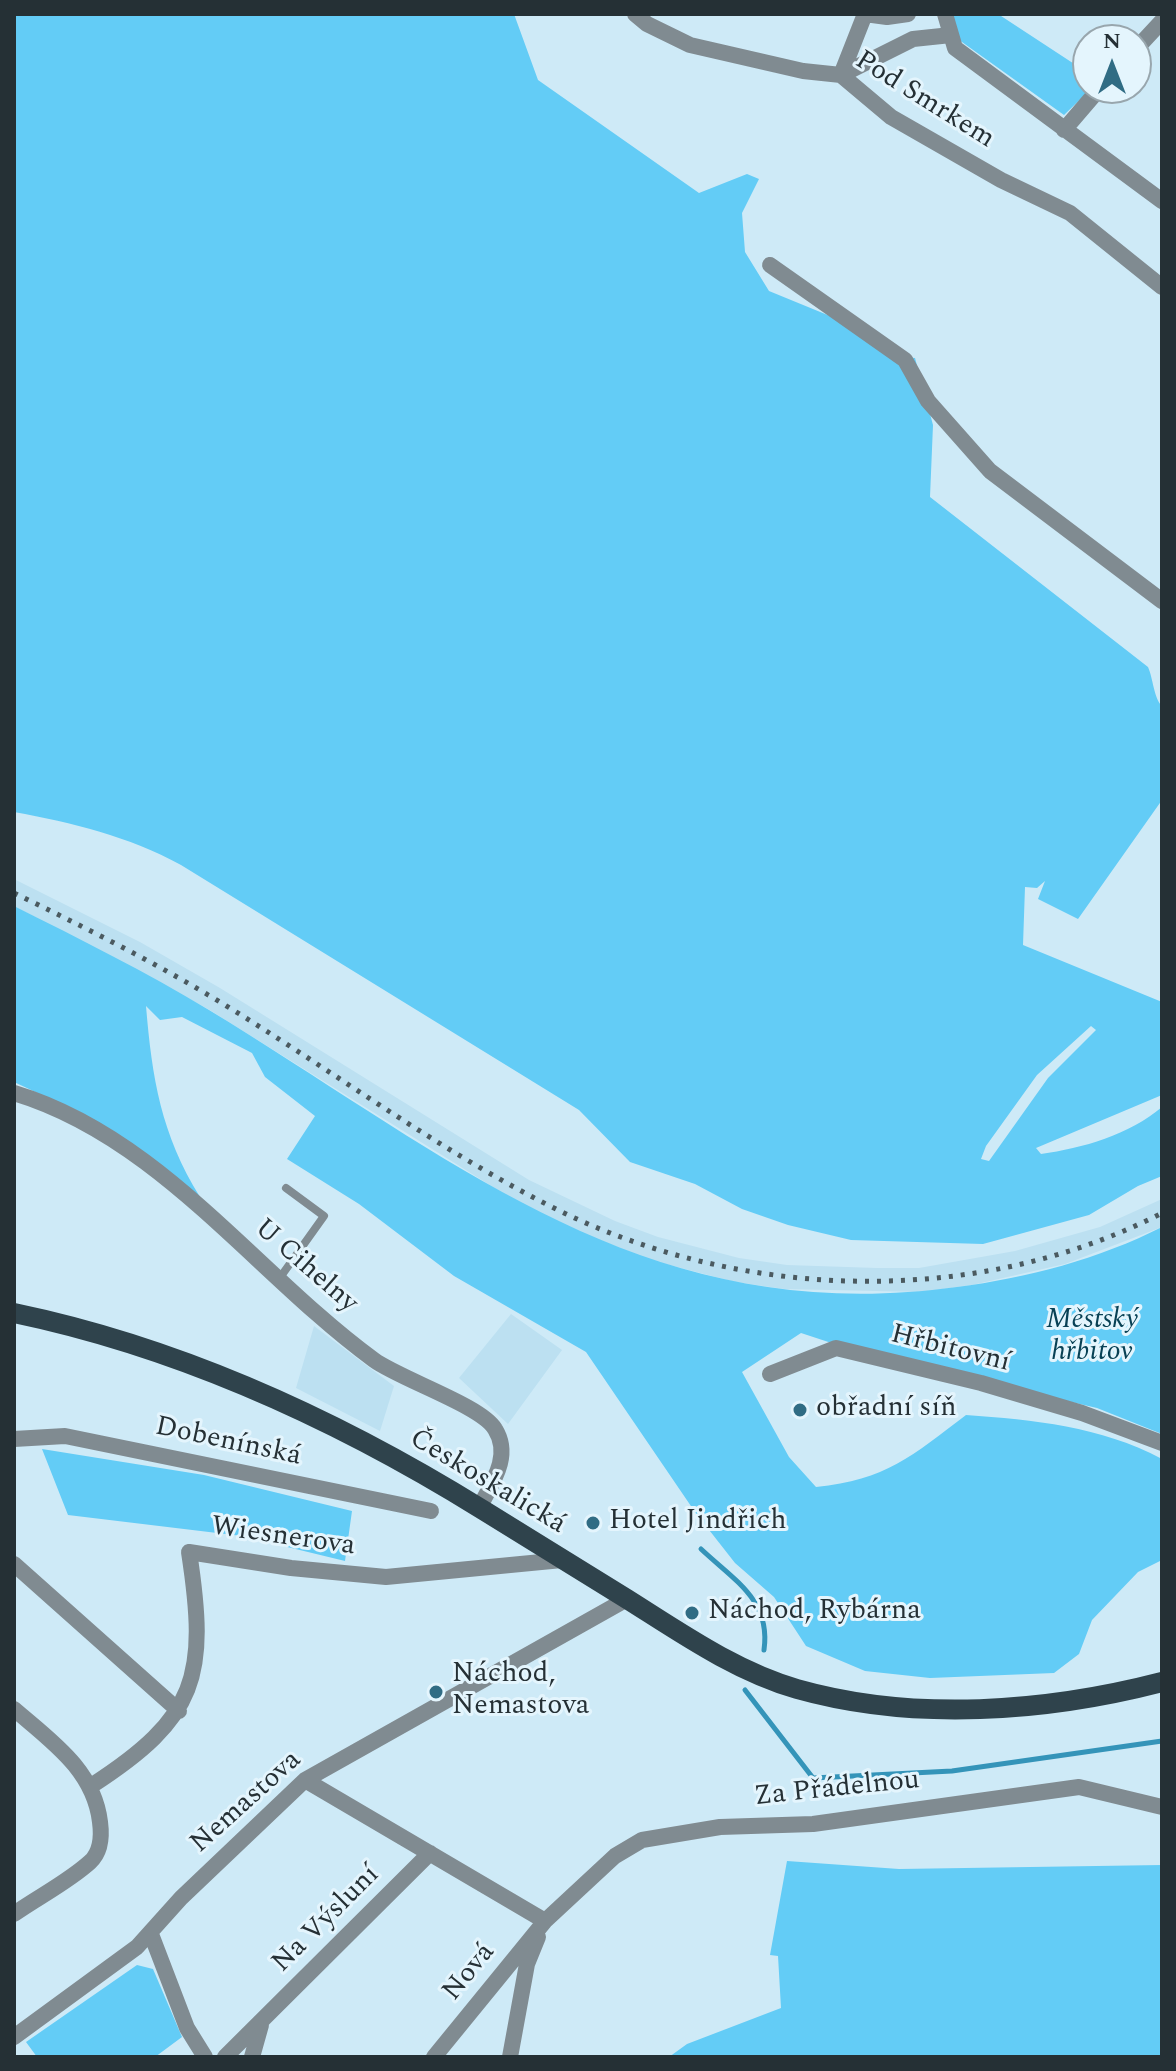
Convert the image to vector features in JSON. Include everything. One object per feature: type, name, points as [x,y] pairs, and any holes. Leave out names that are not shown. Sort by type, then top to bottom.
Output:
[{"type":"main road","name":"Českoskalická","points":[[14,1313],[99,1332],[239,1382],[295,1406],[479,1508],[740,1666],[797,1689],[899,1707],[1017,1707],[1114,1693],[1162,1682]]},
{"type":"street","name":"Pod Smrkem","points":[[635,14],[647,24],[690,45],[803,71],[841,75],[891,117],[1001,180],[1070,213],[1162,287]]},
{"type":"street","points":[[841,75],[865,14],[887,17],[908,14]]},
{"type":"street","points":[[945,14],[955,48],[1162,201]]},
{"type":"street","points":[[841,75],[913,39],[951,35]]},
{"type":"street","points":[[1064,130],[1086,104]]},
{"type":"street","points":[[770,265],[905,360],[928,401],[990,471],[1162,601]]},
{"type":"street","name":"U Cihelny","points":[[14,1093],[50,1105],[94,1128],[147,1163],[376,1362],[477,1413],[494,1426],[501,1441],[501,1464],[479,1508]]},
{"type":"street","name":"Hřbitovní","points":[[770,1374],[836,1348],[981,1383],[1082,1413],[1162,1443]]},
{"type":"street","name":"Dobenínská","points":[[14,1439],[65,1436],[431,1511]]},
{"type":"street","name":"Wiesnerova","points":[[179,1711],[194,1670],[199,1615],[189,1552],[291,1568],[386,1577],[562,1560]]},
{"type":"street","points":[[14,1564],[179,1711],[137,1757],[91,1786]]},
{"type":"street","name":"Nemastova","points":[[14,2037],[151,1934],[181,1898],[305,1780],[627,1599]]},
{"type":"street","points":[[14,1709],[65,1753],[91,1786],[102,1832],[100,1847],[91,1861],[14,1914]]},
{"type":"street","points":[[305,1780],[545,1921],[527,1964],[510,2057]]},
{"type":"street","name":"Za Přádelnou","points":[[545,1921],[615,1856],[642,1840],[671,1834],[720,1827],[813,1824],[1079,1787],[1162,1807]]},
{"type":"street","name":"Na Výsluní","points":[[225,2057],[430,1853]]},
{"type":"street","name":"Nová","points":[[434,2057],[545,1921]]},
{"type":"street","points":[[151,1934],[187,2028],[205,2057]]},
{"type":"street","name":"Na Výsluní","points":[[252,2057],[261,2024]]},
{"type":"lane","points":[[278,1280],[324,1216],[286,1188]]},
{"type":"shaded area","points":[[14,879],[140,942],[220,988],[529,1180],[615,1221],[658,1237],[739,1258],[787,1265],[919,1268],[1015,1251],[1100,1227],[1162,1199],[1162,1227],[1065,1264],[972,1285],[921,1292],[784,1289],[735,1282],[650,1260],[560,1224],[517,1202],[208,1009],[14,906]]},
{"type":"shaded area","points":[[511,1314],[562,1350],[508,1424],[459,1378]]},
{"type":"shaded area","points":[[314,1326],[394,1386],[380,1431],[296,1388]]},
{"type":"green space","points":[[14,14],[514,14],[538,80],[699,193],[747,174],[759,179],[742,213],[745,252],[769,291],[830,316],[898,357],[915,358],[933,425],[930,497],[1148,667],[1162,706],[1162,800],[1078,919],[1038,899],[1045,881],[1037,888],[1025,887],[1023,945],[1162,1002],[1162,1095],[1036,1148],[1041,1154],[1105,1139],[1135,1125],[1162,1107],[1162,1176],[1138,1186],[1089,1215],[983,1244],[851,1240],[788,1225],[742,1209],[695,1184],[630,1162],[579,1110],[181,865],[141,846],[100,832],[14,812]],"holes":[[[1091,1026],[1096,1030],[1048,1078],[989,1161],[981,1159],[986,1146],[1037,1075]]]},
{"type":"green space","points":[[948,14],[998,14],[1072,63],[1072,104],[1075,104],[1064,115],[941,27]]},
{"type":"green space","name":"Městský hřbitov","points":[[14,906],[113,956],[209,1010],[472,1175],[559,1221],[648,1258],[743,1283],[845,1294],[957,1287],[1010,1278],[1088,1258],[1162,1227],[1162,1434],[1097,1408],[868,1355],[801,1333],[742,1372],[789,1457],[816,1487],[861,1479],[897,1464],[966,1415],[1066,1426],[1139,1448],[1162,1459],[1162,1560],[1138,1572],[1092,1620],[1079,1654],[1054,1673],[930,1678],[865,1671],[806,1646],[774,1597],[735,1563],[695,1512],[586,1352],[454,1276],[359,1204],[287,1159],[315,1116],[265,1077],[252,1053],[182,1017],[160,1020],[146,1006],[155,1081],[167,1128],[200,1197],[111,1134],[14,1082]]},
{"type":"green space","points":[[42,1449],[204,1475],[352,1511],[345,1561],[242,1536],[68,1515]]},
{"type":"green space","points":[[787,1861],[899,1869],[1162,1865],[1162,2057],[669,2057],[687,2044],[781,2008],[778,1956],[770,1955]]},
{"type":"green space","points":[[137,1965],[153,1969],[182,2037],[155,2057],[37,2057],[26,2042]]},
{"type":"waterway","points":[[701,1549],[738,1582],[756,1605],[765,1633],[764,1650]]},
{"type":"waterway","points":[[745,1690],[813,1778],[952,1771],[1162,1741]]},
{"type":"railway","points":[[14,893],[116,944],[215,999],[430,1137],[518,1189],[564,1213],[635,1242],[709,1263],[786,1276],[863,1281],[941,1278],[1017,1265],[1091,1244],[1162,1213]]},
{"type":"place","name":"obřadní síň","points":[[800,1410]]},
{"type":"place","name":"Hotel Jindřich","points":[[593,1523]]},
{"type":"place","name":"Náchod, Rybárna","points":[[692,1613]]},
{"type":"place","name":"Náchod, Nemastova","points":[[436,1692]]}]
